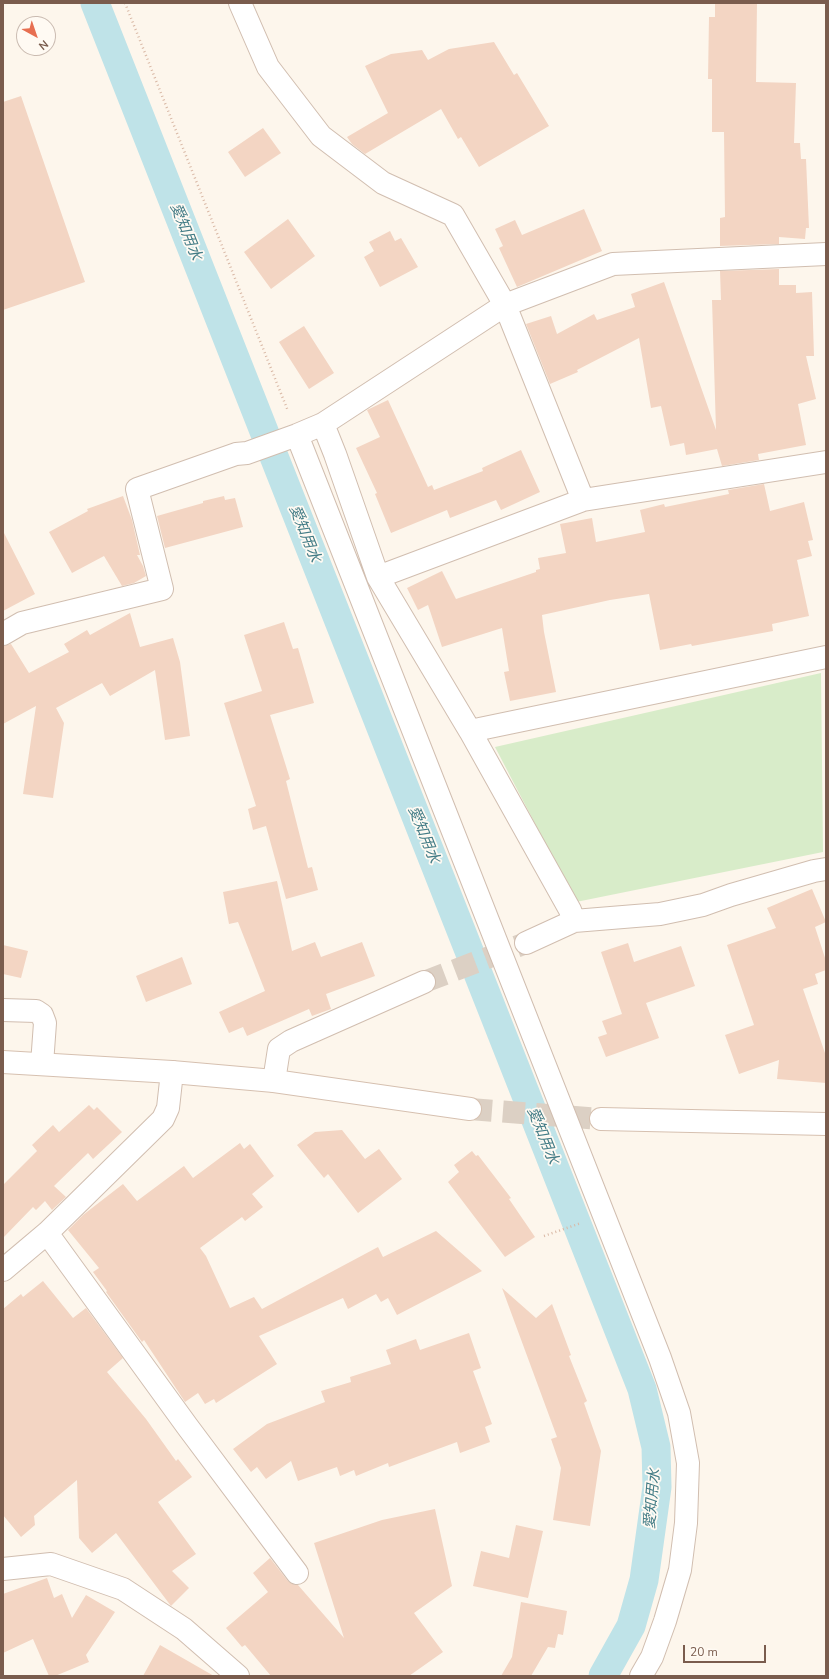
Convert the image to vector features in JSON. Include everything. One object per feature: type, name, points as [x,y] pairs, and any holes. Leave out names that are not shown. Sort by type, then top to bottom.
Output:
[{"type":"street","points":[[240,3],[268,67],[321,136],[383,183],[452,215],[505,305],[583,500]]},
{"type":"street","points":[[3,634],[22,623],[162,589],[137,489],[236,454],[247,453],[323,424],[505,305],[613,264],[826,254]]},
{"type":"street","points":[[323,424],[378,577],[470,731],[570,910],[574,921]]},
{"type":"street","points":[[297,435],[604,1214],[660,1358],[679,1413],[688,1463],[686,1523],[680,1570],[665,1621],[652,1657],[641,1676]]},
{"type":"street","points":[[378,577],[583,500],[826,462]]},
{"type":"street","points":[[470,731],[826,657]]},
{"type":"street","points":[[526,943],[574,921],[660,914],[703,905],[731,895],[814,871],[826,869]]},
{"type":"street","points":[[274,1081],[279,1049],[291,1041],[424,982]]},
{"type":"street","points":[[3,1010],[36,1011],[42,1015],[45,1023],[42,1064]]},
{"type":"street","points":[[3,1062],[172,1072],[274,1081],[470,1109]]},
{"type":"street","points":[[3,1270],[47,1233],[163,1119],[168,1108],[172,1072]]},
{"type":"street","points":[[601,1119],[826,1124]]},
{"type":"street","points":[[47,1233],[182,1420],[296,1573]]},
{"type":"street","points":[[3,1569],[51,1564],[123,1589],[184,1628],[238,1676]]},
{"type":"path","points":[[125,3],[297,435]]},
{"type":"path","points":[[544,1236],[604,1214]]},
{"type":"green space","points":[[821,673],[823,852],[576,902],[495,747]]},
{"type":"building","points":[[715,3],[757,3],[756,82],[796,83],[794,143],[800,143],[801,159],[806,159],[809,228],[806,228],[805,239],[779,237],[779,244],[720,246],[720,218],[725,217],[724,132],[712,132],[712,79],[708,79],[709,17],[715,17]]},
{"type":"building","points":[[494,42],[514,75],[517,73],[549,126],[479,167],[461,137],[458,139],[441,109],[365,154],[352,144],[347,137],[388,113],[365,66],[391,54],[422,50],[428,60],[449,49]]},
{"type":"building","points":[[21,96],[85,282],[3,310],[3,102]]},
{"type":"building","points":[[263,128],[281,153],[245,177],[228,152]]},
{"type":"building","points":[[584,209],[602,251],[517,287],[499,248],[503,246],[495,229],[515,220],[522,235]]},
{"type":"building","points":[[288,219],[315,256],[271,289],[244,252]]},
{"type":"building","points":[[390,231],[395,241],[401,238],[418,267],[380,287],[364,257],[374,251],[369,242]]},
{"type":"building","points":[[779,269],[779,285],[796,285],[796,293],[812,292],[814,356],[806,356],[816,399],[798,404],[806,445],[758,454],[759,460],[722,466],[717,449],[686,455],[684,443],[670,446],[661,406],[651,408],[639,338],[577,370],[578,372],[550,384],[526,324],[551,316],[557,334],[594,314],[597,320],[635,307],[631,294],[664,282],[716,430],[712,300],[721,300],[720,271]]},
{"type":"building","points":[[304,326],[334,373],[309,389],[279,342]]},
{"type":"building","points":[[388,400],[428,487],[432,485],[434,490],[483,471],[482,468],[521,450],[540,492],[501,510],[496,500],[450,518],[447,510],[391,533],[375,494],[377,493],[356,448],[380,437],[367,410]]},
{"type":"building","points":[[764,484],[770,511],[804,502],[813,540],[808,541],[812,556],[797,560],[809,616],[772,624],[773,631],[692,646],[691,644],[660,650],[649,594],[610,600],[542,615],[556,692],[510,701],[504,672],[509,671],[502,628],[442,647],[428,605],[418,610],[407,588],[442,571],[456,599],[536,572],[536,570],[540,569],[538,558],[566,553],[560,524],[592,518],[596,542],[645,532],[640,510],[664,504],[665,507],[729,494],[728,490]]},
{"type":"building","points":[[123,496],[132,520],[140,555],[137,555],[146,576],[134,583],[122,586],[104,556],[72,573],[49,532],[88,511],[87,509]]},
{"type":"building","points":[[224,496],[225,500],[235,498],[243,527],[165,548],[157,516],[203,503],[203,501]]},
{"type":"building","points":[[3,531],[35,594],[3,611]]},
{"type":"building","points":[[130,613],[140,647],[173,638],[180,662],[190,736],[165,740],[155,670],[110,696],[102,683],[56,708],[64,723],[53,798],[23,794],[36,706],[3,724],[3,646],[11,644],[29,673],[69,652],[64,644],[87,630],[90,635]]},
{"type":"building","points":[[284,622],[293,649],[298,648],[314,703],[270,715],[290,779],[286,781],[308,868],[312,867],[318,890],[286,899],[266,826],[253,830],[248,809],[256,806],[224,703],[262,691],[244,635]]},
{"type":"building","points":[[277,881],[292,951],[315,942],[321,957],[362,942],[375,976],[326,994],[331,1009],[312,1016],[309,1009],[247,1036],[243,1027],[229,1033],[219,1012],[265,991],[238,922],[229,924],[223,892]]},
{"type":"building","points":[[812,889],[826,922],[815,927],[826,961],[826,970],[815,974],[818,984],[803,989],[826,1056],[826,1083],[777,1079],[779,1060],[739,1074],[725,1035],[754,1025],[727,945],[776,928],[767,908]]},
{"type":"building","points":[[628,943],[634,962],[681,946],[695,986],[646,1003],[659,1038],[606,1057],[598,1037],[607,1034],[602,1021],[622,1014],[601,952]]},
{"type":"building","points":[[3,945],[28,951],[21,978],[3,974]]},
{"type":"building","points":[[182,957],[192,984],[146,1002],[136,976]]},
{"type":"building","points":[[89,1105],[94,1110],[97,1107],[122,1132],[93,1159],[88,1153],[54,1186],[66,1197],[52,1210],[45,1201],[36,1210],[33,1207],[3,1238],[3,1185],[37,1151],[32,1145],[53,1125],[59,1132]]},
{"type":"building","points":[[342,1130],[365,1159],[379,1149],[402,1179],[358,1213],[328,1174],[324,1178],[297,1145],[315,1132]]},
{"type":"building","points":[[240,1143],[244,1149],[250,1144],[274,1176],[252,1194],[263,1207],[245,1221],[242,1217],[200,1248],[206,1256],[230,1308],[254,1297],[262,1309],[378,1247],[383,1257],[436,1231],[482,1271],[397,1315],[388,1298],[381,1302],[376,1294],[348,1309],[343,1298],[259,1336],[277,1364],[216,1403],[214,1399],[205,1404],[198,1393],[185,1402],[144,1340],[142,1342],[93,1272],[99,1268],[68,1230],[83,1215],[123,1184],[137,1201],[184,1166],[193,1178]]},
{"type":"building","points":[[472,1151],[476,1156],[478,1155],[511,1198],[509,1199],[535,1237],[505,1257],[448,1182],[459,1172],[454,1165]]},
{"type":"building","points":[[43,1281],[73,1318],[86,1308],[123,1358],[107,1372],[146,1419],[176,1461],[178,1459],[192,1477],[158,1502],[196,1554],[172,1571],[189,1588],[171,1606],[116,1533],[92,1553],[79,1538],[77,1480],[34,1516],[35,1525],[21,1537],[3,1515],[3,1309],[21,1294],[23,1297]]},
{"type":"building","points":[[502,1288],[536,1318],[552,1304],[571,1355],[569,1356],[587,1401],[584,1403],[601,1451],[590,1526],[553,1520],[561,1468],[551,1439],[557,1437]]},
{"type":"building","points":[[469,1333],[481,1368],[473,1371],[492,1424],[485,1427],[490,1442],[460,1453],[457,1442],[389,1467],[388,1463],[356,1476],[354,1470],[340,1476],[337,1467],[298,1481],[291,1461],[266,1479],[257,1467],[251,1472],[233,1449],[267,1424],[325,1402],[321,1391],[351,1382],[350,1377],[391,1364],[386,1350],[416,1339],[420,1350]]},
{"type":"building","points":[[435,1509],[452,1586],[414,1613],[443,1652],[409,1676],[271,1676],[245,1645],[242,1647],[226,1628],[268,1592],[253,1573],[270,1558],[287,1580],[292,1584],[298,1585],[344,1638],[314,1543],[382,1520]]},
{"type":"building","points":[[516,1525],[543,1531],[528,1598],[473,1586],[481,1551],[509,1558]]},
{"type":"building","points":[[47,1578],[54,1598],[62,1594],[72,1618],[86,1595],[115,1612],[86,1655],[89,1662],[55,1676],[49,1676],[33,1639],[3,1653],[3,1594]]},
{"type":"building","points":[[521,1602],[567,1611],[563,1635],[558,1634],[555,1648],[548,1647],[531,1676],[501,1676],[512,1657]]},
{"type":"building","points":[[160,1645],[214,1676],[143,1676]]},
{"type":"waterway","name":"愛知用水","points":[[95,3],[642,1389],[656,1447],[657,1487],[644,1580],[631,1626],[603,1676]]},
{"type":"tunnel","points":[[424,982],[526,943]]},
{"type":"tunnel","points":[[470,1109],[601,1119]]}]
